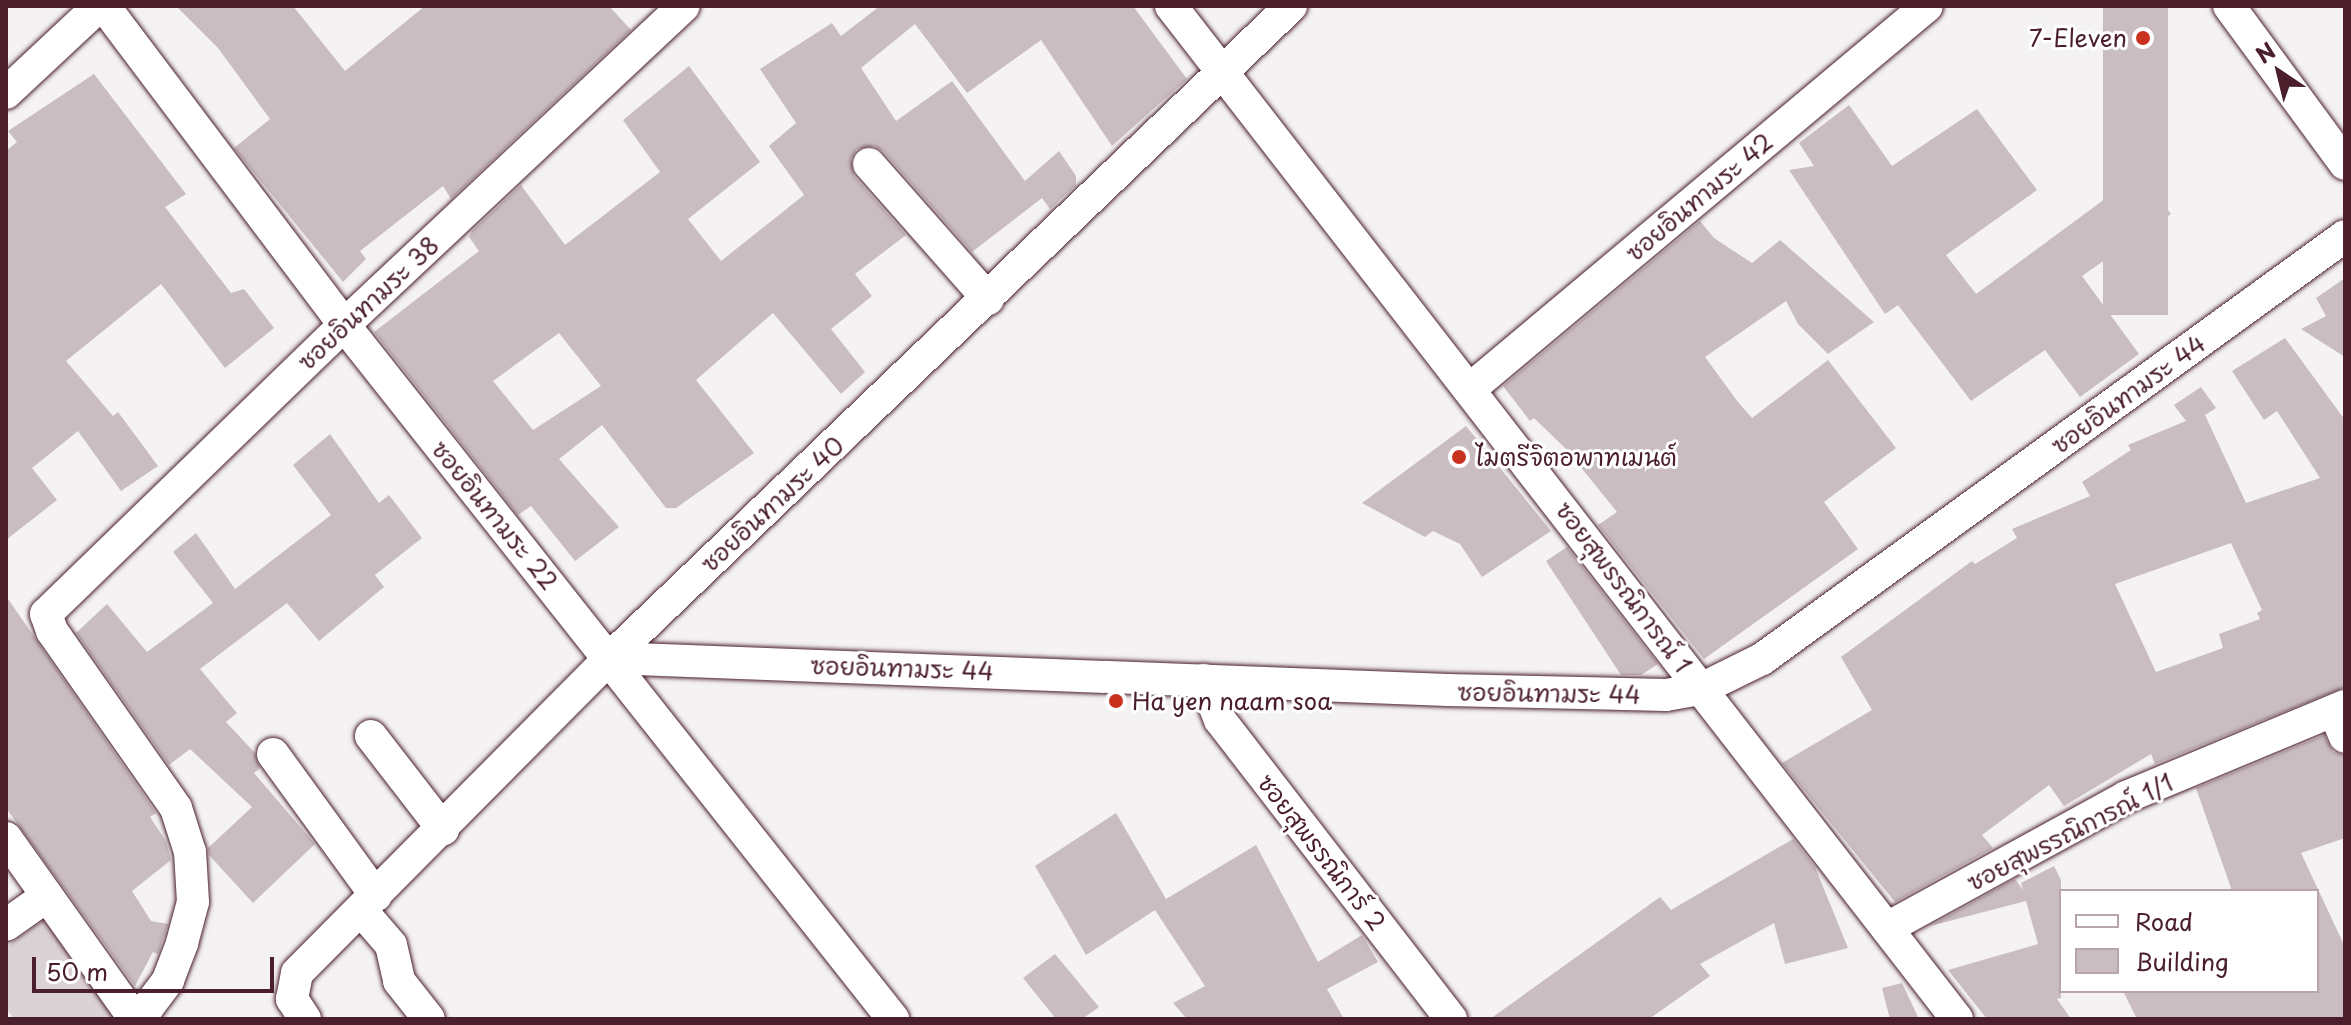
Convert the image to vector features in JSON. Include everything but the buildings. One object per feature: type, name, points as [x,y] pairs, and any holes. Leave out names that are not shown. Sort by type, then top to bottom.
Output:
[{"type":"street","points":[[6,93],[102,6]]},
{"type":"street","name":"ซอยอินทามระ 22","points":[[102,6],[344,325],[893,1019]]},
{"type":"street","name":"ซอยอินทามระ 38","points":[[132,1018],[168,980],[182,943],[193,902],[190,852],[176,808],[46,620],[55,605],[344,325],[684,6]]},
{"type":"street","name":"ซอยสุพรรณิการณ์ 1","points":[[1171,6],[1957,1019]]},
{"type":"street","name":"ซอยอินทามระ 40","points":[[305,1019],[292,999],[297,973],[610,658],[1291,6]]},
{"type":"street","name":"ซอยอินทามระ 42","points":[[1470,389],[1927,6]]},
{"type":"street","points":[[2229,6],[2345,164]]},
{"type":"street","points":[[869,164],[988,299]]},
{"type":"street","name":"ซอยอินทามระ 44","points":[[610,658],[1666,695],[1701,689],[1762,659],[2345,236]]},
{"type":"street","name":"ซอยสุพรรณิการ์ 2","points":[[1204,680],[1220,720],[1451,1019]]},
{"type":"street","name":"ซอยสุพรรณิการณ์ 1/1","points":[[1887,928],[2126,797],[2341,718]]},
{"type":"street","points":[[371,736],[443,829]]},
{"type":"street","points":[[273,754],[368,903],[391,945],[399,981],[429,1019]]},
{"type":"street","points":[[6,838],[132,1018]]},
{"type":"street","points":[[6,925],[47,896]]},
{"type":"shaded area","points":[[47,918],[116,1016],[111,1019],[14,1019],[6,1008],[6,947]]},
{"type":"place","name":"7-Eleven","points":[[2143,38]]},
{"type":"place","name":"ไมตรีจิตอพาทเมนต์","points":[[1459,457]]},
{"type":"place","name":"Ha yen naam soa","points":[[1116,701]]}]
